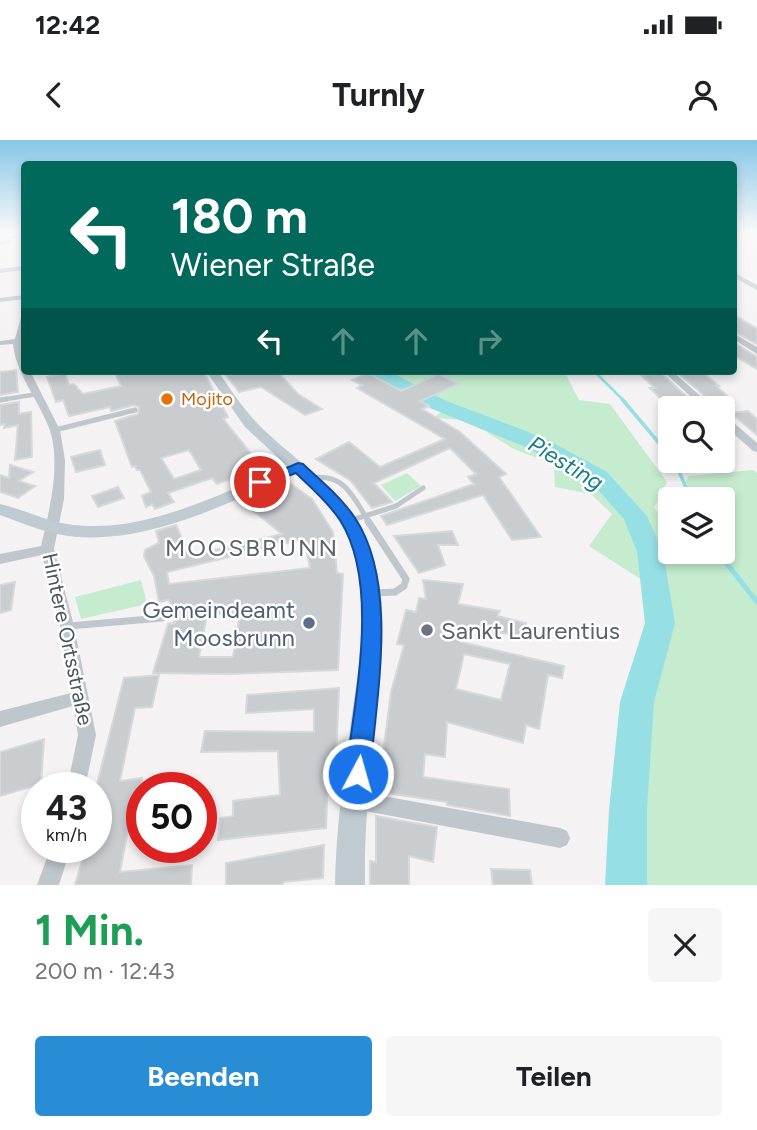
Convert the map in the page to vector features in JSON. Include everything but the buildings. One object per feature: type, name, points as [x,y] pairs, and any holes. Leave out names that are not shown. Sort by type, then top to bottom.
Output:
[{"type":"main road","points":[[214,375],[257,431],[357,519],[371,593],[372,623],[355,800],[350,885]]},
{"type":"main road","points":[[0,509],[51,526],[76,531],[107,532],[137,527],[305,472]]},
{"type":"street","points":[[0,271],[18,269]]},
{"type":"street","points":[[737,277],[757,288]]},
{"type":"street","points":[[0,300],[21,296]]},
{"type":"street","name":"Hintere Ortsstraße","points":[[21,330],[18,341],[21,353]]},
{"type":"street","points":[[737,338],[757,351]]},
{"type":"street","points":[[0,343],[18,341]]},
{"type":"street","name":"Hintere Ortsstraße","points":[[28,375],[55,429],[59,488],[47,549],[67,626],[87,736],[79,772]]},
{"type":"street","points":[[672,375],[695,396]]},
{"type":"street","points":[[735,430],[757,449]]},
{"type":"street","points":[[0,559],[47,549]]},
{"type":"street","points":[[0,719],[81,697]]},
{"type":"street","points":[[355,800],[560,838]]},
{"type":"street","points":[[48,885],[56,863]]},
{"type":"lane","points":[[0,400],[38,394]]},
{"type":"lane","points":[[55,429],[135,410]]},
{"type":"lane","points":[[357,519],[396,506],[423,488]]},
{"type":"lane","points":[[357,519],[382,541],[406,579],[404,586],[395,592],[371,593]]},
{"type":"lane","points":[[361,547],[382,541]]},
{"type":"lane","points":[[67,626],[162,618]]},
{"type":"green space","points":[[389,375],[566,375],[579,400],[610,404],[667,482],[664,487],[658,487],[658,500],[654,508],[658,512],[658,564],[735,564],[735,487],[682,487],[689,476],[753,470],[757,473],[757,885],[635,885],[653,587],[589,546],[612,514],[591,494],[555,487],[554,465],[512,448],[468,420],[433,418],[444,410],[432,403],[438,401]]},
{"type":"green space","points":[[407,473],[421,486],[395,501],[381,485]]},
{"type":"green space","points":[[141,580],[147,604],[81,619],[75,597]]},
{"type":"waterway","name":"Piesting","points":[[383,375],[437,404],[536,443],[599,477],[635,516],[650,552],[660,623],[637,702],[628,810],[626,885]]},
{"type":"waterway","points":[[598,375],[622,399]]},
{"type":"waterway","points":[[622,399],[658,442]]},
{"type":"waterway","points":[[680,473],[686,487]]},
{"type":"waterway","points":[[727,564],[757,602]]},
{"type":"place","name":"Mojito","points":[[167,399]]},
{"type":"place","name":"Gemeindeamt Moosbrunn","points":[[309,623]]},
{"type":"place","name":"Sankt Laurentius","points":[[427,630]]},
{"type":"district","name":"MOOSBRUNN","points":[[252,547]]},
{"type":"route","points":[[260,482],[298,467],[336,503],[349,521],[361,547],[368,571],[372,623],[358,774]]}]
